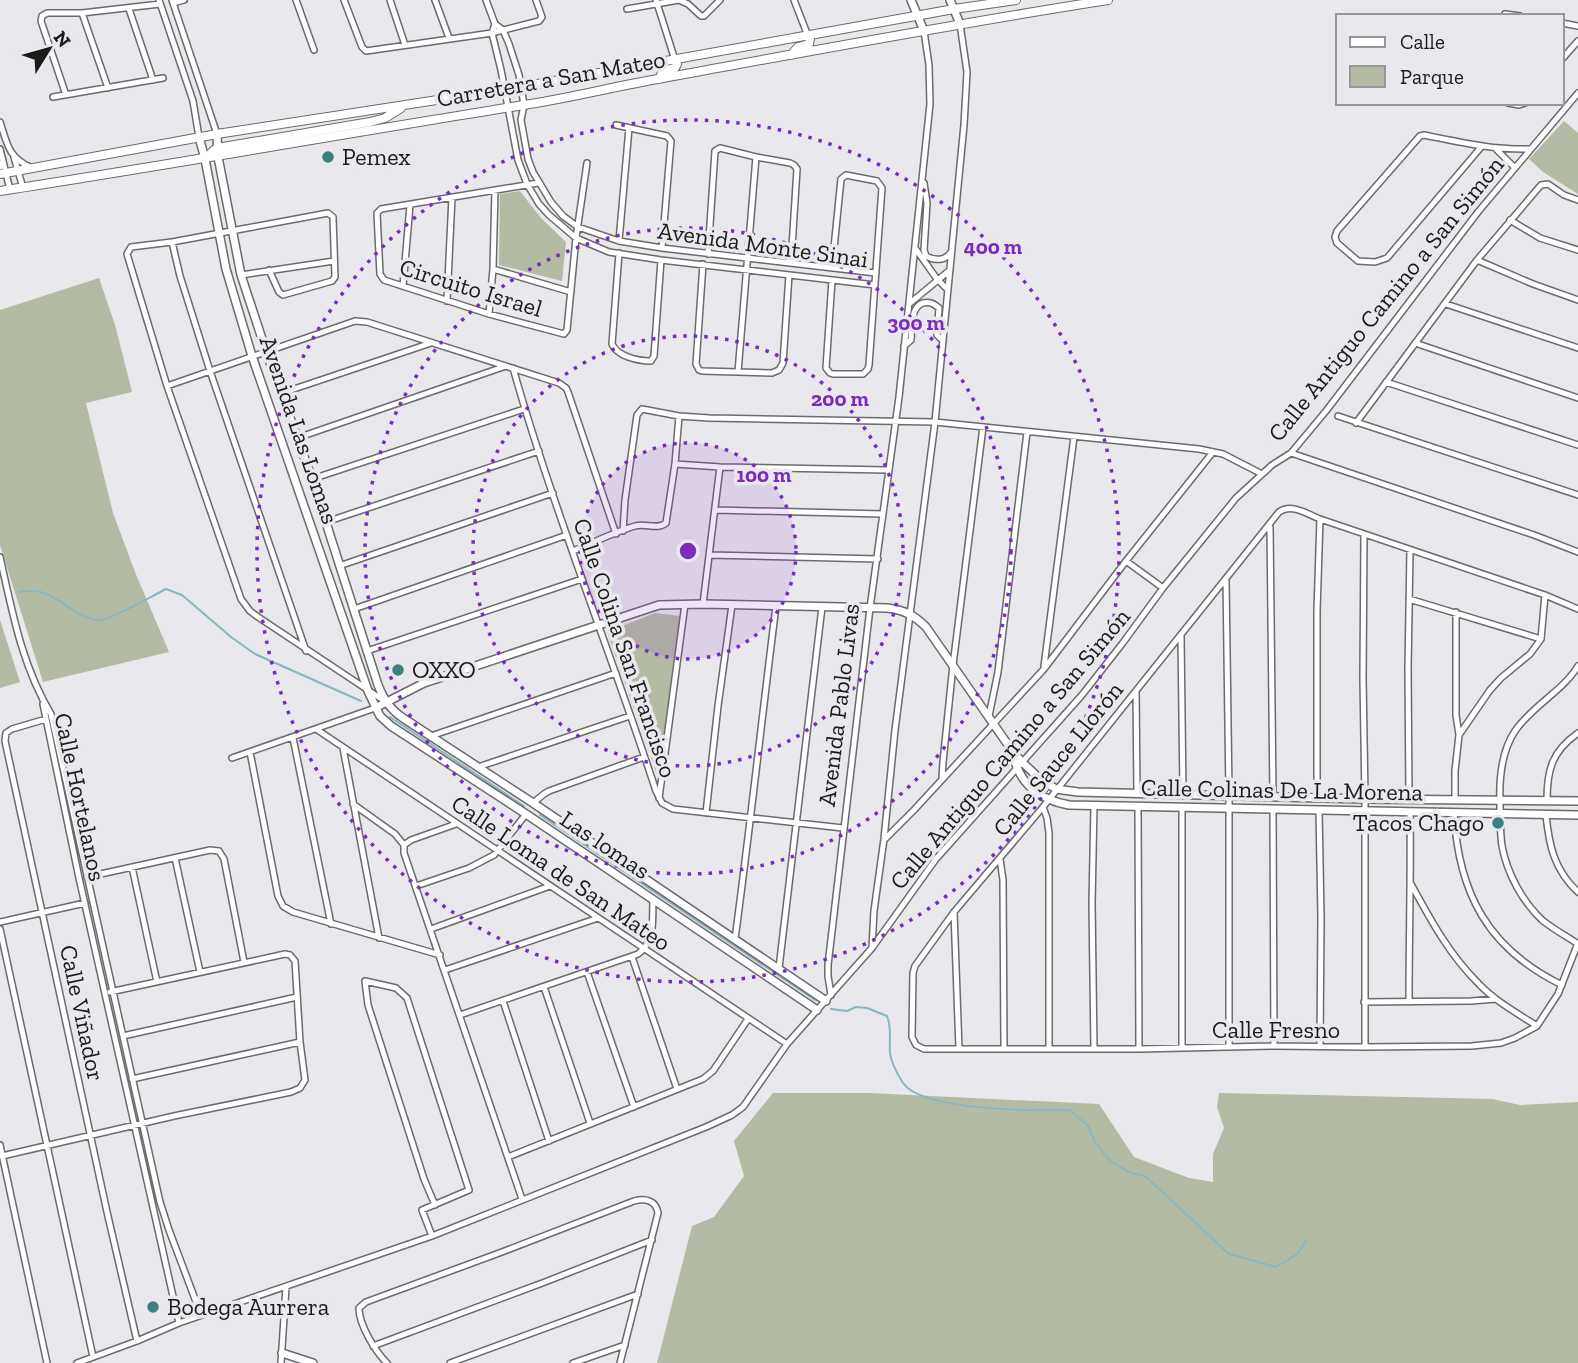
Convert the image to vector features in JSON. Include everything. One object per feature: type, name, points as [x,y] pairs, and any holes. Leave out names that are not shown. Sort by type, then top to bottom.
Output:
[{"type":"main road","name":"Carretera a San Mateo","points":[[19,171],[199,137],[505,90],[675,60],[918,16],[952,4],[1016,0]]},
{"type":"main road","name":"Carretera a San Mateo","points":[[0,191],[205,159],[218,153],[524,105],[924,30],[1108,0]]},
{"type":"main road","points":[[791,55],[798,47],[809,44],[808,36]]},
{"type":"main road","points":[[659,79],[663,71],[675,68],[675,60]]},
{"type":"main road","points":[[218,153],[370,122],[385,118],[406,105]]},
{"type":"main road","points":[[2,169],[19,171]]},
{"type":"street","points":[[184,0],[172,2],[217,134]]},
{"type":"street","points":[[296,0],[314,50]]},
{"type":"street","points":[[345,0],[362,47],[366,51],[492,33],[539,21],[542,17],[536,0]]},
{"type":"street","points":[[390,0],[405,45]]},
{"type":"street","points":[[435,0],[449,38]]},
{"type":"street","points":[[486,0],[495,24],[503,30]]},
{"type":"street","points":[[627,9],[657,1],[679,0],[705,16],[720,0]]},
{"type":"street","points":[[794,0],[808,36]]},
{"type":"street","points":[[904,346],[930,104],[929,65],[924,30],[911,0]]},
{"type":"street","points":[[657,1],[675,60]]},
{"type":"street","points":[[66,95],[41,18],[47,13],[129,9],[160,2],[193,101],[199,137]]},
{"type":"street","points":[[872,948],[895,730],[935,422],[964,125],[967,72],[960,24],[952,4]]},
{"type":"street","points":[[129,9],[153,80]]},
{"type":"street","points":[[82,13],[108,88]]},
{"type":"street","points":[[492,33],[495,24]]},
{"type":"street","name":"Avenida Monte Sinai","points":[[492,33],[518,160],[527,184],[548,215],[576,238],[619,253],[661,260],[875,285],[876,273],[662,248],[620,241],[578,227],[563,216],[538,183],[528,159],[522,120],[524,105],[521,87],[503,30]]},
{"type":"street","points":[[1564,57],[1578,41]]},
{"type":"street","points":[[53,97],[163,78]]},
{"type":"street","name":"Calle Antiguo Camino a San Simón","points":[[77,1363],[201,1315],[432,1236],[738,1112],[787,1044],[872,948],[936,859],[1082,695],[1236,498],[1262,474],[1291,453],[1446,252],[1578,93]]},
{"type":"street","points":[[193,101],[205,96]]},
{"type":"street","points":[[0,122],[23,188]]},
{"type":"street","points":[[616,125],[667,136],[671,141],[662,248]]},
{"type":"street","points":[[620,241],[629,128]]},
{"type":"street","name":"Avenida Las Lomas","points":[[217,134],[218,153],[241,275],[386,702]]},
{"type":"street","points":[[1482,146],[1391,255],[1375,262],[1358,261],[1337,243],[1337,231],[1418,136],[1495,148],[1529,149]]},
{"type":"street","name":"Avenida Las Lomas","points":[[199,137],[226,269],[252,356],[375,708]]},
{"type":"street","points":[[708,254],[715,151],[720,148],[790,163],[797,169],[791,263]]},
{"type":"street","points":[[1495,148],[1514,167]]},
{"type":"street","points":[[0,149],[2,169],[10,190]]},
{"type":"street","points":[[14,157],[33,168]]},
{"type":"street","points":[[738,372],[756,157]]},
{"type":"street","name":"Circuito Israel","points":[[538,183],[382,209],[377,214],[380,274],[384,280],[447,301],[564,334],[568,330],[576,238],[587,163]]},
{"type":"street","points":[[923,173],[927,203],[924,250],[926,256],[944,258],[952,251]]},
{"type":"street","points":[[832,268],[841,180],[846,175],[874,180],[881,185],[876,273]]},
{"type":"street","points":[[1356,423],[1477,260],[1541,185],[1548,184],[1564,195],[1578,200]]},
{"type":"street","points":[[489,314],[495,190]]},
{"type":"street","points":[[447,301],[452,197]]},
{"type":"street","points":[[403,286],[410,205]]},
{"type":"street","points":[[269,270],[279,292],[284,295],[332,281],[335,277],[333,217],[328,213],[131,247],[127,254],[167,386],[241,599],[258,617],[386,702]]},
{"type":"street","points":[[1510,220],[1540,238],[1578,250]]},
{"type":"street","points":[[172,242],[210,371],[306,651]]},
{"type":"street","points":[[915,248],[948,290]]},
{"type":"street","points":[[619,253],[612,344],[618,353],[644,361],[654,356],[661,260]]},
{"type":"street","points":[[1477,260],[1578,300]]},
{"type":"street","points":[[241,275],[334,261]]},
{"type":"street","points":[[704,264],[697,367],[702,371],[772,373],[782,367],[789,275]]},
{"type":"street","points":[[493,269],[571,292]]},
{"type":"street","points":[[909,304],[950,270]]},
{"type":"street","points":[[832,280],[825,363],[827,371],[833,374],[859,375],[868,369],[875,285]]},
{"type":"street","points":[[904,346],[911,340],[916,307],[925,302],[933,303],[939,308],[937,335],[943,341]]},
{"type":"street","points":[[1446,304],[1578,348]]},
{"type":"street","points":[[167,386],[355,321],[367,322],[510,367],[564,386],[620,532]]},
{"type":"street","points":[[282,393],[431,343]]},
{"type":"street","points":[[1415,343],[1578,398]]},
{"type":"street","name":"Avenida Pablo Livas","points":[[829,998],[828,965],[843,828],[904,346]]},
{"type":"street","points":[[297,438],[510,367]]},
{"type":"street","name":"Calle Colina San Francisco","points":[[510,367],[659,799],[673,809],[843,828]]},
{"type":"street","points":[[1386,382],[1578,445]]},
{"type":"street","points":[[312,480],[524,409]]},
{"type":"street","points":[[620,532],[638,412],[642,409],[709,418],[935,422],[1213,452],[1262,474]]},
{"type":"street","points":[[573,551],[638,525],[662,526],[666,523],[679,416]]},
{"type":"street","points":[[1338,416],[1578,495]]},
{"type":"street","points":[[942,779],[953,665],[984,428]]},
{"type":"street","points":[[989,716],[998,672],[1027,432]]},
{"type":"street","points":[[1044,669],[1074,437]]},
{"type":"street","points":[[326,522],[539,450]]},
{"type":"street","points":[[884,839],[1044,669],[1213,452]]},
{"type":"street","points":[[1291,453],[1578,552]]},
{"type":"street","points":[[675,464],[888,470]]},
{"type":"street","points":[[703,604],[720,467]]},
{"type":"street","points":[[339,566],[553,493]]},
{"type":"street","name":"Calle Sauce Llorón","points":[[919,1048],[912,1037],[913,973],[954,912],[1045,804],[1283,509],[1291,508],[1320,519]]},
{"type":"street","points":[[715,510],[883,514]]},
{"type":"street","points":[[1317,798],[1320,519],[1545,595],[1578,609]]},
{"type":"street","points":[[1270,525],[1273,796]]},
{"type":"street","points":[[1364,534],[1365,1047]]},
{"type":"street","points":[[354,609],[567,535]]},
{"type":"street","points":[[1409,799],[1410,550]]},
{"type":"street","points":[[710,555],[878,559]]},
{"type":"street","points":[[0,557],[19,639],[41,698]]},
{"type":"street","points":[[1126,561],[1163,588]]},
{"type":"street","points":[[368,651],[582,579]]},
{"type":"street","points":[[1226,580],[1229,1047]]},
{"type":"street","points":[[1459,735],[1500,678],[1530,654],[1541,639],[1545,595]]},
{"type":"street","points":[[1409,599],[1541,639]]},
{"type":"street","points":[[659,799],[685,604]]},
{"type":"street","points":[[232,758],[375,708],[424,684],[659,605],[897,609],[911,614],[926,627],[1013,752],[1028,785],[1045,804],[1049,833],[1049,1048]]},
{"type":"street","points":[[706,813],[732,605]]},
{"type":"street","points":[[736,939],[776,606]]},
{"type":"street","points":[[779,968],[822,607]]},
{"type":"street","points":[[1455,799],[1459,735],[1456,715],[1456,612]]},
{"type":"street","points":[[1181,635],[1183,794]]},
{"type":"street","points":[[1411,884],[1452,953],[1480,986],[1537,1026],[1562,985],[1578,943],[1542,919],[1520,892],[1512,877],[1502,848],[1501,769],[1513,734],[1534,708],[1578,666]]},
{"type":"street","points":[[431,736],[616,673]]},
{"type":"street","points":[[1136,691],[1137,793]]},
{"type":"street","name":"Calle Hortelanos","points":[[41,698],[133,1125],[179,1323]]},
{"type":"street","name":"Calle Hortelanos","points":[[41,698],[51,714],[163,1212],[201,1315]]},
{"type":"street","name":"Las lomas","points":[[386,702],[396,713],[779,968],[829,998]]},
{"type":"street","name":"Las lomas","points":[[375,708],[391,726],[817,1010]]},
{"type":"street","points":[[478,767],[630,716]]},
{"type":"street","name":"Calle Viñador","points":[[46,719],[12,729],[5,737],[90,1136],[137,1341]]},
{"type":"street","name":"Calle Loma de San Mateo","points":[[317,729],[787,1044]]},
{"type":"street","points":[[1547,800],[1553,758],[1578,733]]},
{"type":"street","points":[[293,738],[331,924]]},
{"type":"street","points":[[343,748],[379,938]]},
{"type":"street","points":[[250,752],[282,906],[331,924],[440,954]]},
{"type":"street","points":[[534,803],[544,793],[645,757]]},
{"type":"street","points":[[1019,765],[1056,789]]},
{"type":"street","name":"Calle Colinas De La Morena","points":[[1056,789],[1079,792],[1317,798],[1578,801]]},
{"type":"street","points":[[353,804],[395,834],[404,845],[404,853],[522,1199]]},
{"type":"street","name":"Calle Colinas De La Morena","points":[[1045,804],[1578,815]]},
{"type":"street","points":[[1094,806],[1094,1049]]},
{"type":"street","points":[[1138,806],[1139,1048]]},
{"type":"street","points":[[1182,807],[1182,1047]]},
{"type":"street","points":[[1273,808],[1274,1046]]},
{"type":"street","points":[[1319,810],[1320,1046]]},
{"type":"street","points":[[1409,1002],[1410,812]]},
{"type":"street","points":[[1454,812],[1458,854],[1466,884],[1480,912],[1493,931],[1521,961],[1562,985]]},
{"type":"street","points":[[416,886],[480,863],[499,851],[526,814]]},
{"type":"street","points":[[1546,815],[1551,852],[1562,873],[1578,892]]},
{"type":"street","points":[[404,845],[456,824]]},
{"type":"street","points":[[79,878],[219,851],[224,859],[244,962]]},
{"type":"street","points":[[175,858],[200,972]]},
{"type":"street","points":[[999,859],[1003,880],[1003,1048]]},
{"type":"street","points":[[132,867],[157,982]]},
{"type":"street","points":[[431,929],[550,886]]},
{"type":"street","points":[[460,1015],[632,957],[645,949],[650,940],[653,900]]},
{"type":"street","points":[[0,922],[85,903]]},
{"type":"street","points":[[954,912],[959,1049]]},
{"type":"street","points":[[445,970],[598,918]]},
{"type":"street","points":[[0,929],[93,1357]]},
{"type":"street","points":[[2,1156],[291,1092],[300,1088],[305,1080],[293,957],[285,954],[104,993]]},
{"type":"street","points":[[632,957],[677,1090]]},
{"type":"street","points":[[587,972],[634,1107]]},
{"type":"street","points":[[432,1236],[422,1210],[435,1205],[469,1190],[407,998],[396,988],[365,981],[368,1005],[424,1179],[435,1205]]},
{"type":"street","points":[[544,987],[590,1123]]},
{"type":"street","points":[[123,1036],[297,997]]},
{"type":"street","points":[[1364,1002],[1496,999]]},
{"type":"street","points":[[503,1001],[549,1141]]},
{"type":"street","points":[[508,1157],[703,1079],[713,1071],[748,1019]]},
{"type":"street","name":"Calle Fresno","points":[[919,1048],[1487,1045],[1515,1038],[1537,1026]]},
{"type":"street","points":[[132,1079],[300,1042]]},
{"type":"street","points":[[0,1145],[47,1363]]},
{"type":"street","points":[[387,1363],[373,1346],[358,1312],[366,1302],[634,1201],[646,1200],[658,1207],[658,1213],[620,1363]]},
{"type":"street","points":[[373,1346],[653,1240]]},
{"type":"street","points":[[281,1363],[286,1287]]},
{"type":"street","points":[[450,1363],[638,1294]]},
{"type":"street","points":[[573,1363],[625,1345]]},
{"type":"street","points":[[282,1353],[313,1363]]},
{"type":"green space","points":[[1564,121],[1578,133],[1578,194],[1543,172],[1529,159]]},
{"type":"green space","points":[[520,191],[541,218],[566,242],[562,281],[499,265],[500,194]]},
{"type":"green space","points":[[99,278],[115,325],[132,392],[86,403],[113,513],[169,652],[43,682],[0,545],[0,310]]},
{"type":"green space","points":[[655,613],[680,616],[659,781],[607,632]]},
{"type":"green space","points":[[0,620],[20,682],[0,688]]},
{"type":"green space","points":[[773,1093],[869,1093],[1099,1104],[1134,1157],[1189,1178],[1213,1182],[1213,1154],[1224,1128],[1217,1107],[1219,1093],[1492,1099],[1520,1105],[1578,1102],[1578,1363],[657,1363],[692,1226],[714,1217],[744,1176],[734,1141]]},
{"type":"waterway","points":[[19,592],[41,592],[86,617],[101,620],[166,589],[182,595],[255,654],[361,701]]},
{"type":"waterway","points":[[390,717],[524,806]]},
{"type":"waterway","points":[[540,815],[815,1000]]},
{"type":"waterway","points":[[831,1009],[847,1011],[856,1007],[867,1008],[887,1016],[892,1060],[903,1083],[914,1092],[955,1104],[1070,1110],[1088,1126],[1095,1142],[1110,1161],[1131,1173],[1145,1176],[1229,1254],[1276,1267],[1296,1255],[1306,1241]]},
{"type":"place","name":"Pemex","points":[[328,157]]},
{"type":"place","name":"OXXO","points":[[398,670]]},
{"type":"place","name":"Tacos Chago","points":[[1498,823]]},
{"type":"place","name":"Bodega Aurrera","points":[[153,1307]]}]
